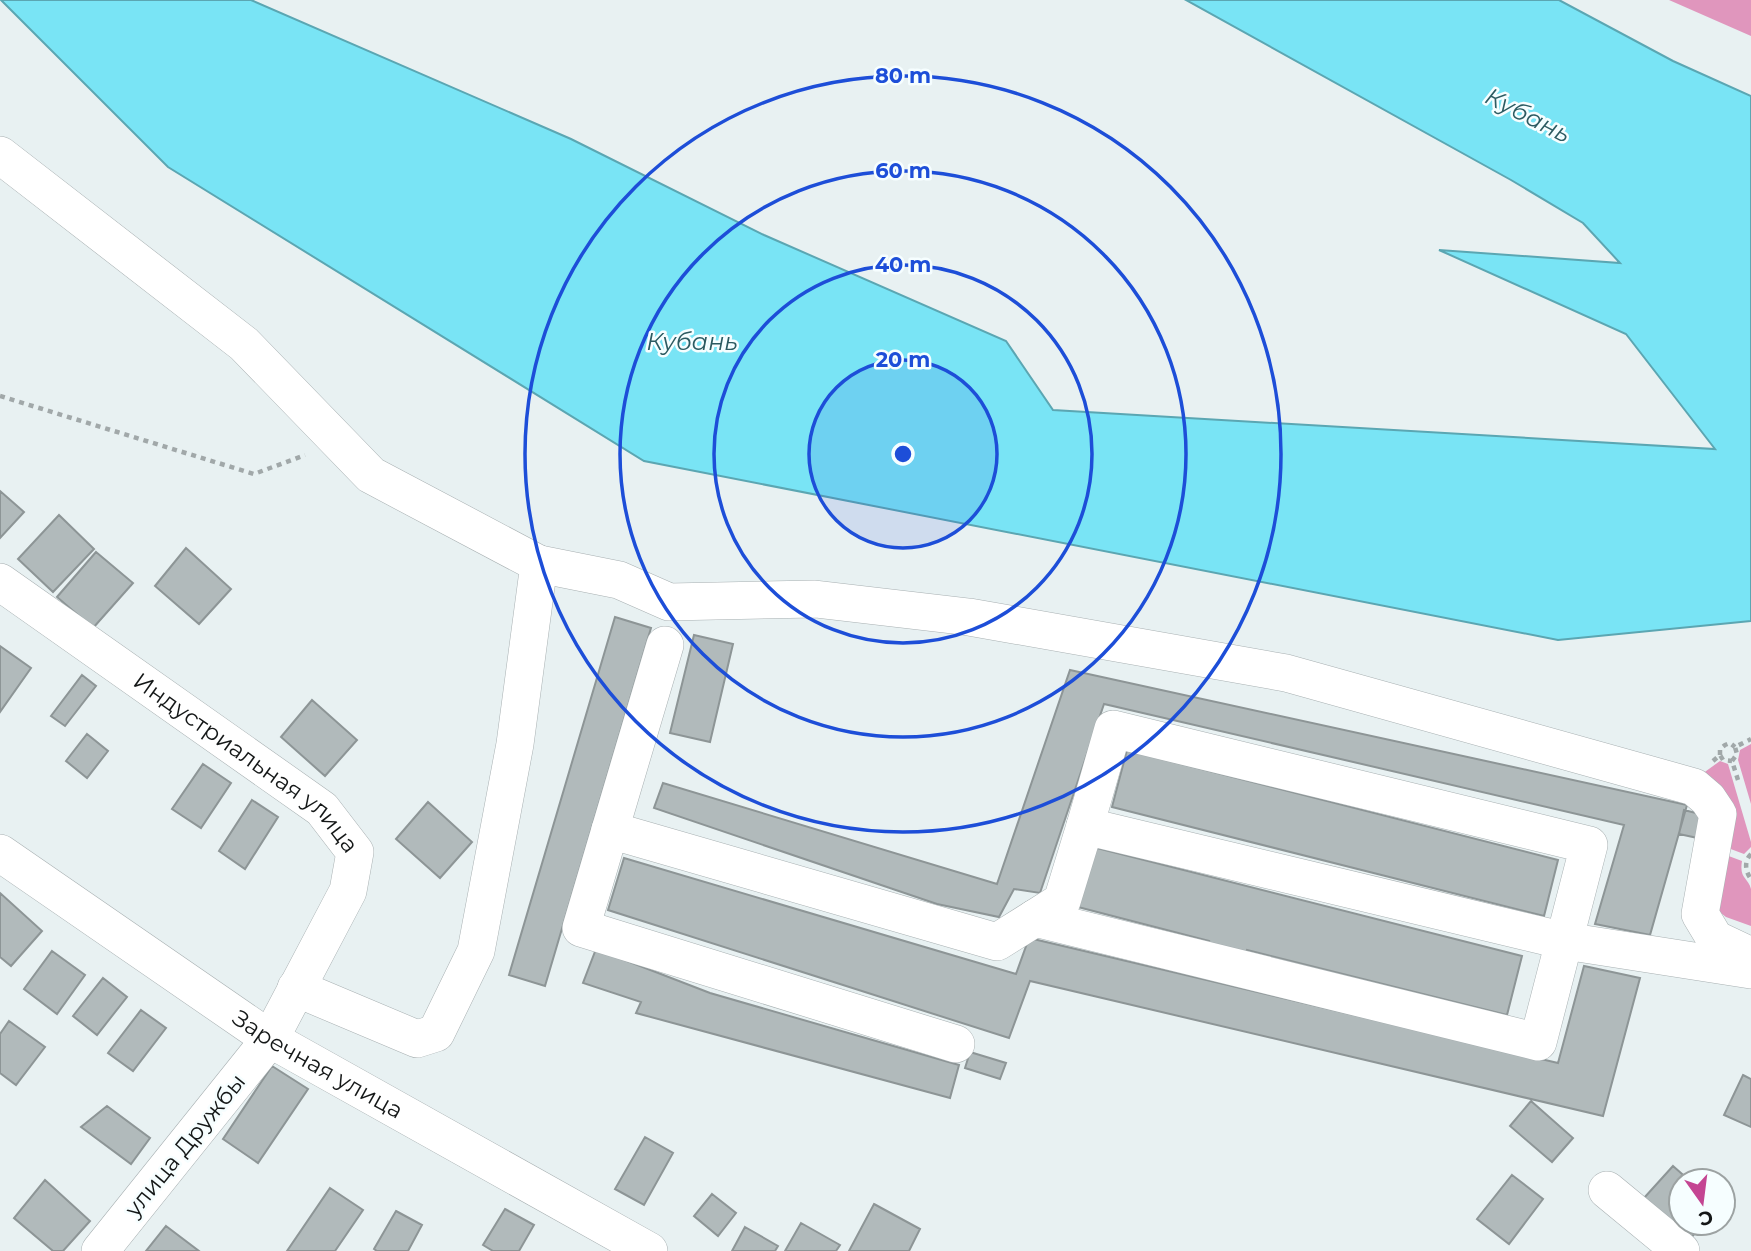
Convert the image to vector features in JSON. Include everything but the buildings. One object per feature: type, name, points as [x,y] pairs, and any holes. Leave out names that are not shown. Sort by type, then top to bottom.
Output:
[{"type":"street","points":[[0,155],[244,344],[371,475],[539,564],[619,580],[669,602],[815,599],[969,617],[1286,673],[1694,787],[1709,799],[1718,814],[1700,914],[1714,939],[1751,956]]},
{"type":"street","points":[[296,988],[417,1039],[436,1033],[476,950],[515,744],[539,564]]},
{"type":"street","name":"Индустриальная улица","points":[[0,582],[322,809],[355,852],[348,891],[270,1039]]},
{"type":"street","points":[[666,645],[580,928],[956,1044]]},
{"type":"street","points":[[610,830],[997,942],[1035,918],[1062,901],[1113,729],[1589,845],[1538,1042],[1035,918]]},
{"type":"street","points":[[1085,826],[1565,941],[1751,970]]},
{"type":"street","name":"Заречная улица","points":[[0,853],[270,1039],[649,1251]]},
{"type":"street","name":"улица Дружбы","points":[[100,1251],[270,1039]]},
{"type":"street","points":[[1607,1190],[1681,1251]]},
{"type":"path","points":[[0,396],[254,474],[339,443]]},
{"type":"path","points":[[1735,747],[1751,739]]},
{"type":"path","points":[[1720,755],[1720,749],[1724,745],[1730,743],[1735,747],[1737,754],[1732,761],[1740,786]]},
{"type":"path","points":[[1751,854],[1746,864],[1751,879]]},
{"type":"shaded area","points":[[1669,0],[1751,0],[1751,36]]},
{"type":"shaded area","points":[[1751,744],[1751,804],[1738,760],[1740,750]]},
{"type":"shaded area","points":[[1720,761],[1728,764],[1751,842],[1751,847],[1744,854],[1728,848],[1702,774]]},
{"type":"shaded area","points":[[1726,855],[1742,861],[1743,875],[1751,889],[1751,926],[1726,917],[1717,910]]},
{"type":"water","name":"Кубань","points":[[1,0],[251,0],[571,139],[764,235],[1006,341],[1053,410],[1715,449],[1626,334],[1439,250],[1620,263],[1583,223],[1511,180],[1186,0],[1559,0],[1673,61],[1751,96],[1751,621],[1558,640],[644,461],[168,167]]}]
